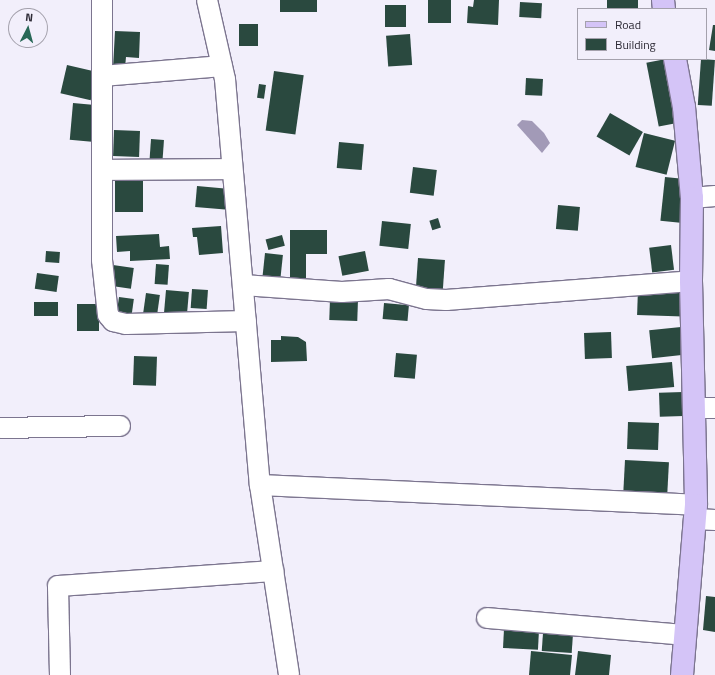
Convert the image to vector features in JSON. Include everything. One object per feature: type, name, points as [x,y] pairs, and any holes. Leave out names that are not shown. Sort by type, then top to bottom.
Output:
[{"type":"main road","points":[[675,60],[684,107],[692,198],[691,281],[705,408],[702,514],[685,635],[682,675]]},
{"type":"street","points":[[102,0],[102,260],[108,315],[114,321],[126,324],[246,321]]},
{"type":"street","points":[[207,0],[222,66],[260,485],[288,675]]},
{"type":"street","points":[[103,76],[222,66]]},
{"type":"street","points":[[103,170],[232,169]]},
{"type":"street","points":[[692,198],[715,196]]},
{"type":"street","points":[[243,285],[342,292],[389,289],[427,298],[446,300],[691,281]]},
{"type":"street","points":[[0,428],[120,426]]},
{"type":"street","points":[[260,485],[702,514]]},
{"type":"street","points":[[60,675],[58,586],[273,571]]},
{"type":"street","points":[[487,618],[685,635]]},
{"type":"shaded area","points":[[522,120],[532,121],[544,133],[550,143],[542,153],[517,125]]},
{"type":"building","points":[[280,0],[317,0],[317,12],[280,12]]},
{"type":"building","points":[[428,0],[451,0],[451,23],[428,23]]},
{"type":"building","points":[[474,0],[499,0],[498,25],[467,23],[468,6],[473,7]]},
{"type":"building","points":[[607,0],[638,0],[638,8],[607,8]]},
{"type":"building","points":[[520,2],[542,3],[541,18],[519,17]]},
{"type":"building","points":[[385,5],[406,5],[406,27],[385,27]]},
{"type":"building","points":[[239,24],[258,24],[258,46],[239,46]]},
{"type":"building","points":[[713,25],[715,25],[715,51],[709,50]]},
{"type":"building","points":[[115,31],[140,32],[139,58],[126,57],[125,68],[113,68]]},
{"type":"building","points":[[410,34],[412,65],[388,67],[386,36]]},
{"type":"building","points":[[666,60],[678,123],[659,127],[646,63]]},
{"type":"building","points":[[701,60],[715,60],[712,106],[698,105]]},
{"type":"building","points":[[67,65],[97,72],[91,100],[60,93]]},
{"type":"building","points":[[274,71],[304,75],[295,135],[266,130]]},
{"type":"building","points":[[526,78],[543,79],[542,96],[525,95]]},
{"type":"building","points":[[259,84],[266,85],[264,99],[257,98]]},
{"type":"building","points":[[73,103],[95,105],[92,142],[70,140]]},
{"type":"building","points":[[610,113],[643,132],[629,155],[596,136]]},
{"type":"building","points":[[114,130],[140,131],[139,157],[113,156]]},
{"type":"building","points":[[644,133],[675,141],[667,175],[636,167]]},
{"type":"building","points":[[151,139],[164,140],[162,167],[149,166]]},
{"type":"building","points":[[339,142],[364,144],[362,170],[337,168]]},
{"type":"building","points":[[413,167],[437,170],[434,196],[410,193]]},
{"type":"building","points":[[665,177],[685,179],[680,223],[660,221]]},
{"type":"building","points":[[115,178],[143,178],[143,212],[115,212]]},
{"type":"building","points":[[197,186],[233,189],[231,210],[195,207]]},
{"type":"building","points":[[558,205],[580,207],[578,231],[556,229]]},
{"type":"building","points":[[438,218],[441,228],[432,230],[429,221]]},
{"type":"building","points":[[382,221],[411,224],[408,249],[379,246]]},
{"type":"building","points":[[221,226],[223,253],[199,255],[197,237],[193,237],[192,228]]},
{"type":"building","points":[[290,230],[327,230],[327,254],[306,254],[306,282],[290,282]]},
{"type":"building","points":[[159,234],[160,247],[169,246],[170,259],[130,261],[130,251],[117,252],[116,236]]},
{"type":"building","points":[[282,235],[285,246],[268,250],[266,239]]},
{"type":"building","points":[[671,245],[674,270],[652,272],[649,248]]},
{"type":"building","points":[[46,251],[60,252],[59,263],[45,262]]},
{"type":"building","points":[[365,251],[369,271],[342,276],[338,256]]},
{"type":"building","points":[[265,253],[283,255],[280,283],[262,281]]},
{"type":"building","points":[[418,258],[445,260],[443,293],[416,291]]},
{"type":"building","points":[[156,264],[169,265],[168,285],[155,284]]},
{"type":"building","points":[[113,265],[134,268],[131,289],[110,286]]},
{"type":"building","points":[[37,273],[59,276],[57,292],[35,289]]},
{"type":"building","points":[[192,289],[208,290],[207,309],[191,308]]},
{"type":"building","points":[[638,289],[684,291],[683,317],[637,315]]},
{"type":"building","points":[[166,290],[189,292],[187,316],[164,314]]},
{"type":"building","points":[[146,293],[160,295],[157,317],[143,315]]},
{"type":"building","points":[[119,297],[134,299],[131,316],[117,314]]},
{"type":"building","points":[[330,299],[358,300],[357,321],[329,320]]},
{"type":"building","points":[[34,302],[58,302],[58,316],[34,316]]},
{"type":"building","points":[[384,303],[409,305],[408,321],[383,319]]},
{"type":"building","points":[[77,304],[99,304],[99,331],[77,331]]},
{"type":"building","points":[[681,327],[684,355],[652,358],[649,330]]},
{"type":"building","points":[[611,332],[612,358],[585,359],[584,333]]},
{"type":"building","points":[[281,336],[298,337],[306,342],[307,361],[271,362],[271,340],[281,340]]},
{"type":"building","points":[[396,353],[417,355],[415,379],[394,377]]},
{"type":"building","points":[[134,356],[157,357],[156,386],[133,385]]},
{"type":"building","points":[[672,362],[674,387],[628,391],[626,366]]},
{"type":"building","points":[[683,392],[684,416],[660,417],[659,393]]},
{"type":"building","points":[[628,422],[659,423],[658,450],[627,449]]},
{"type":"building","points":[[625,460],[669,462],[667,494],[623,492]]},
{"type":"building","points":[[706,596],[715,597],[715,632],[703,630]]},
{"type":"building","points":[[504,629],[539,631],[538,650],[503,648]]},
{"type":"building","points":[[543,633],[573,635],[572,653],[542,651]]},
{"type":"building","points":[[531,651],[572,655],[570,675],[529,675]]},
{"type":"building","points":[[578,651],[611,655],[609,675],[575,675]]}]
